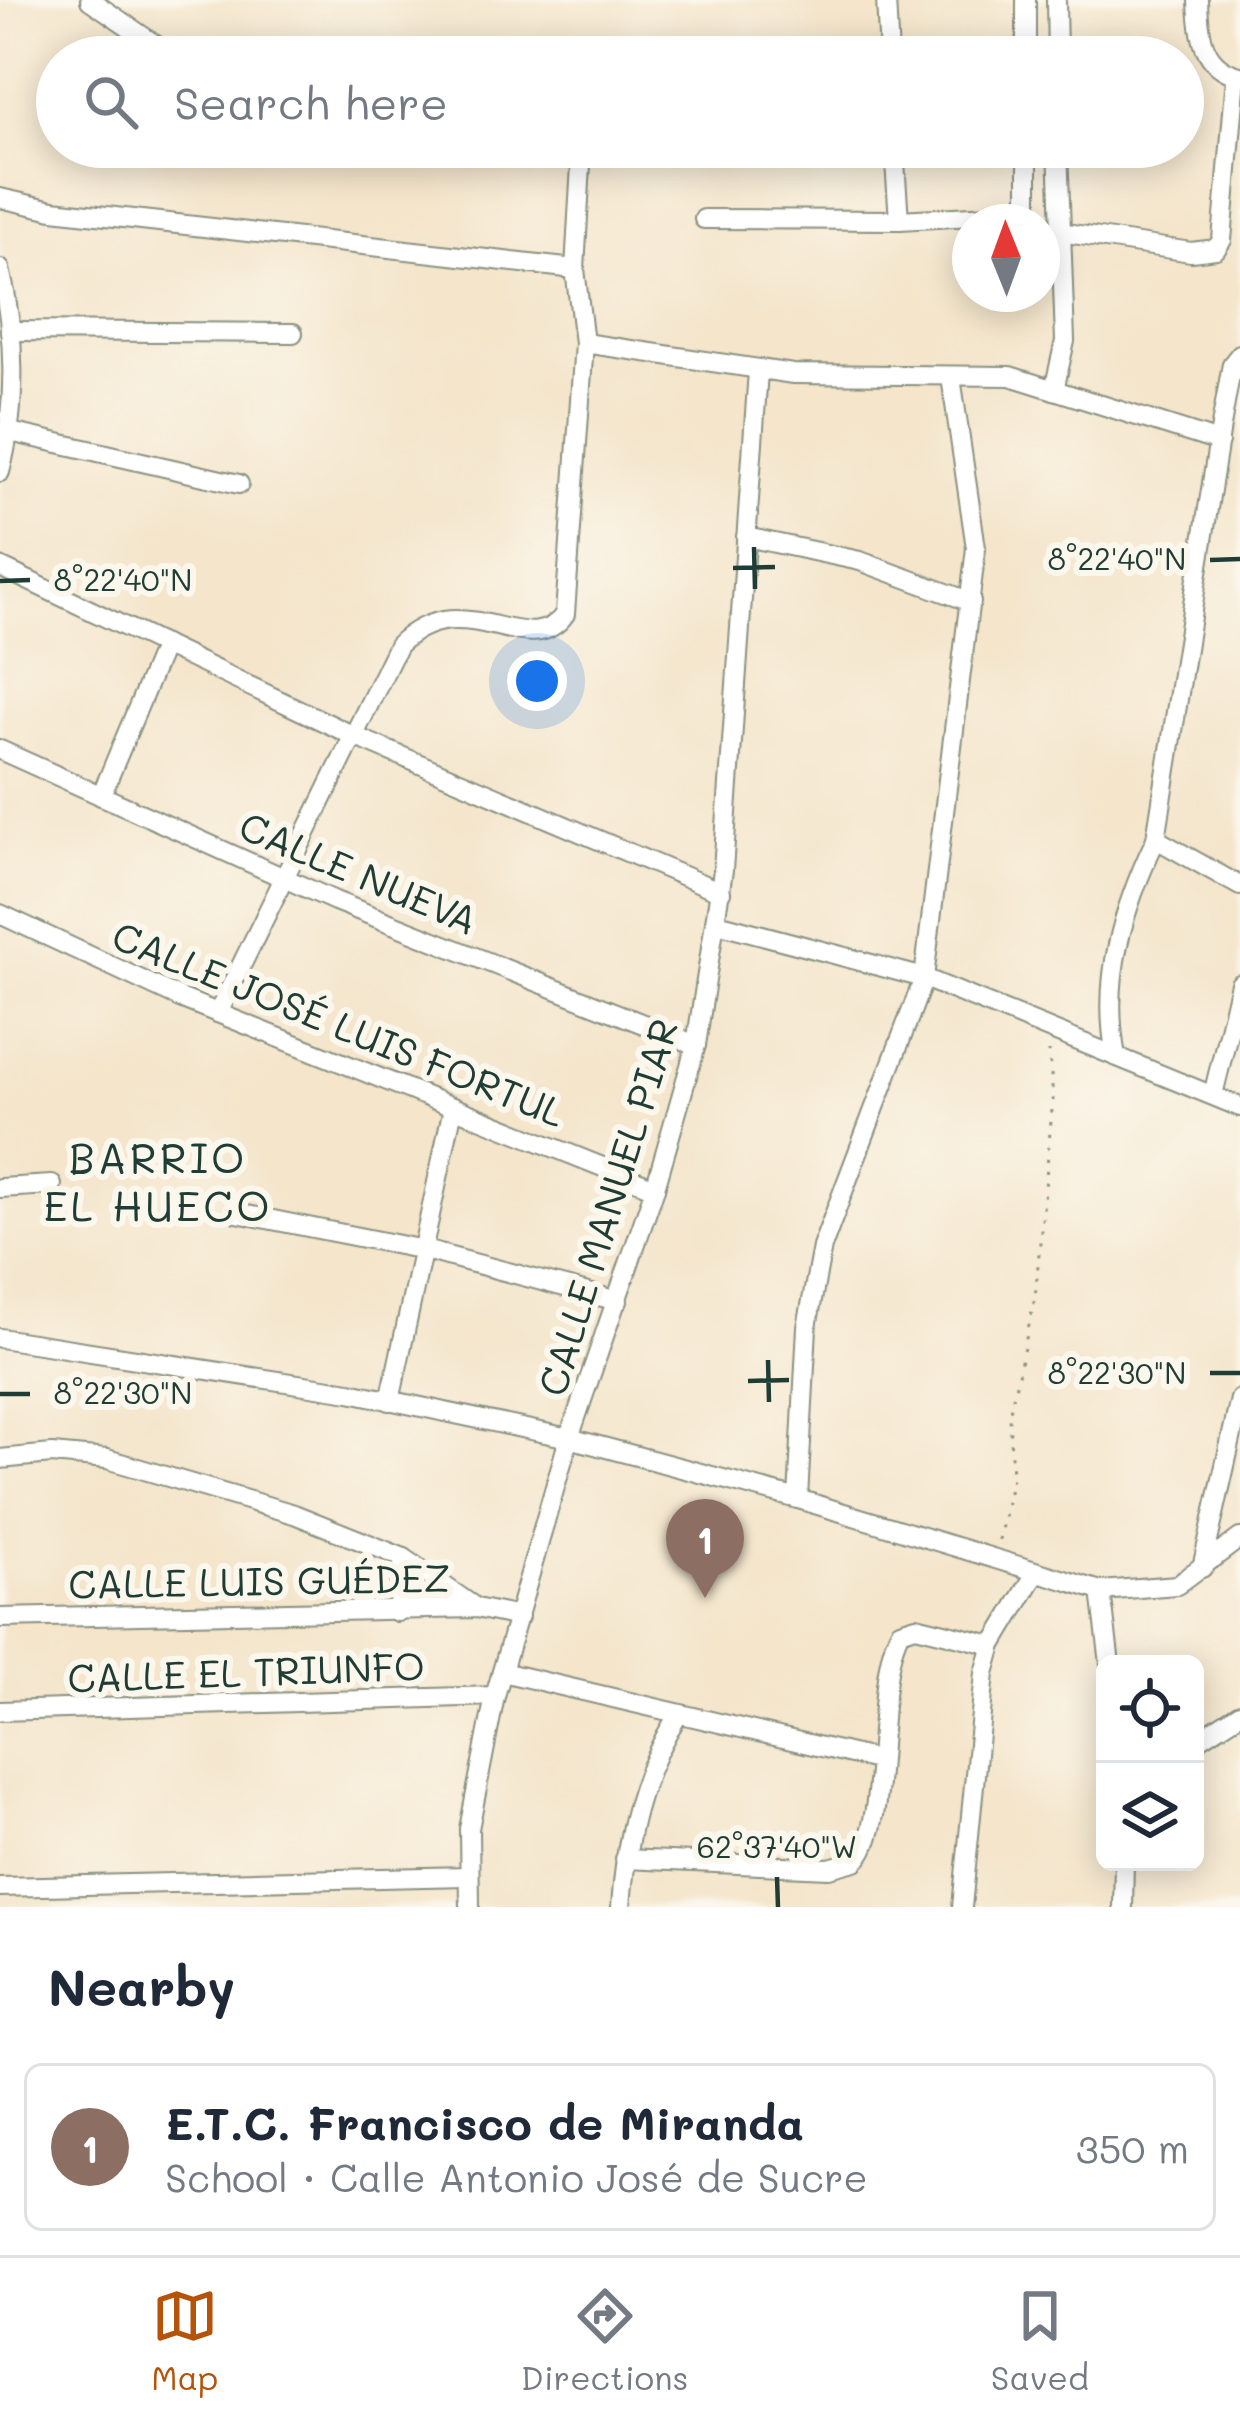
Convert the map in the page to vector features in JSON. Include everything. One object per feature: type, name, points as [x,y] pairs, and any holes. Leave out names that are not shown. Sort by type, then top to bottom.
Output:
[{"type":"street","points":[[90,0],[143,36]]},
{"type":"street","points":[[886,0],[888,36]]},
{"type":"street","points":[[1026,0],[1026,36]]},
{"type":"street","points":[[1056,0],[1057,36]]},
{"type":"street","points":[[1198,0],[1203,36]]},
{"type":"street","points":[[1054,390],[1065,341],[1060,232],[1211,251],[1222,240],[1234,163],[1238,76],[1205,50],[1204,43]]},
{"type":"street","points":[[218,1013],[398,645],[417,629],[453,617],[528,635],[552,628],[565,614],[570,595],[584,343],[575,269],[581,168]]},
{"type":"street","points":[[895,168],[899,220]]},
{"type":"street","points":[[704,219],[899,220],[1028,213],[1028,168]]},
{"type":"street","points":[[1058,168],[1059,204]]},
{"type":"street","points":[[0,198],[53,210],[575,269]]},
{"type":"street","points":[[0,269],[10,331],[10,432],[0,472]]},
{"type":"street","points":[[10,331],[292,333]]},
{"type":"street","points":[[584,343],[758,371],[1010,376],[1227,434]]},
{"type":"street","points":[[1116,1056],[1108,1016],[1113,964],[1128,897],[1156,839],[1227,434],[1232,364],[1240,354]]},
{"type":"street","name":"CALLE MANUEL PIAR","points":[[470,1907],[469,1829],[495,1696],[569,1438],[656,1188],[696,1045],[721,892],[758,371]]},
{"type":"street","points":[[798,1499],[807,1327],[822,1247],[924,978],[976,548],[951,377]]},
{"type":"street","points":[[10,432],[239,484]]},
{"type":"street","points":[[746,537],[860,561],[970,602]]},
{"type":"street","points":[[0,567],[354,736],[721,892]]},
{"type":"street","points":[[101,796],[164,645]]},
{"type":"street","name":"CALLE NUEVA","points":[[0,750],[283,878],[696,1045]]},
{"type":"street","points":[[1156,839],[1240,886]]},
{"type":"street","name":"CALLE JOSÉ LUIS FORTUL","points":[[0,914],[218,1013],[656,1188]]},
{"type":"street","points":[[717,922],[924,978],[1240,1107]]},
{"type":"street","points":[[1213,1095],[1240,984]]},
{"type":"street","points":[[390,1402],[452,1108]]},
{"type":"street","points":[[0,1188],[52,1185]]},
{"type":"street","points":[[237,1213],[424,1250],[618,1300]]},
{"type":"street","points":[[0,1337],[142,1356],[569,1438],[798,1499],[1101,1591],[1160,1589],[1202,1568],[1240,1538]]},
{"type":"street","points":[[1202,1568],[1240,1399]]},
{"type":"street","points":[[0,1459],[52,1454],[107,1459],[294,1514],[404,1558],[476,1608]]},
{"type":"street","points":[[397,1612],[404,1558]]},
{"type":"street","points":[[962,1907],[985,1673],[993,1645],[1036,1573]]},
{"type":"street","points":[[1101,1591],[1109,1655]]},
{"type":"street","name":"CALLE LUIS GUÉDEZ","points":[[0,1618],[476,1608],[519,1617]]},
{"type":"street","points":[[625,1859],[847,1865],[862,1855],[871,1837],[877,1760],[900,1630],[916,1626],[993,1645]]},
{"type":"street","points":[[502,1672],[877,1760]]},
{"type":"street","name":"CALLE EL TRIUNFO","points":[[0,1712],[495,1696]]},
{"type":"street","points":[[1204,1736],[1240,1713]]},
{"type":"street","points":[[622,1907],[625,1859],[640,1788],[678,1715]]},
{"type":"street","points":[[1123,1907],[1124,1871]]},
{"type":"street","points":[[0,1887],[468,1876]]},
{"type":"path","points":[[995,1560],[1012,1478],[1009,1415],[1035,1298],[1053,1099],[1047,1026]]},
{"type":"place","name":"E.T.C. Francisco de Miranda","points":[[705,1598]]},
{"type":"district","name":"BARRIO EL HUECO","points":[[158,1181]]}]
